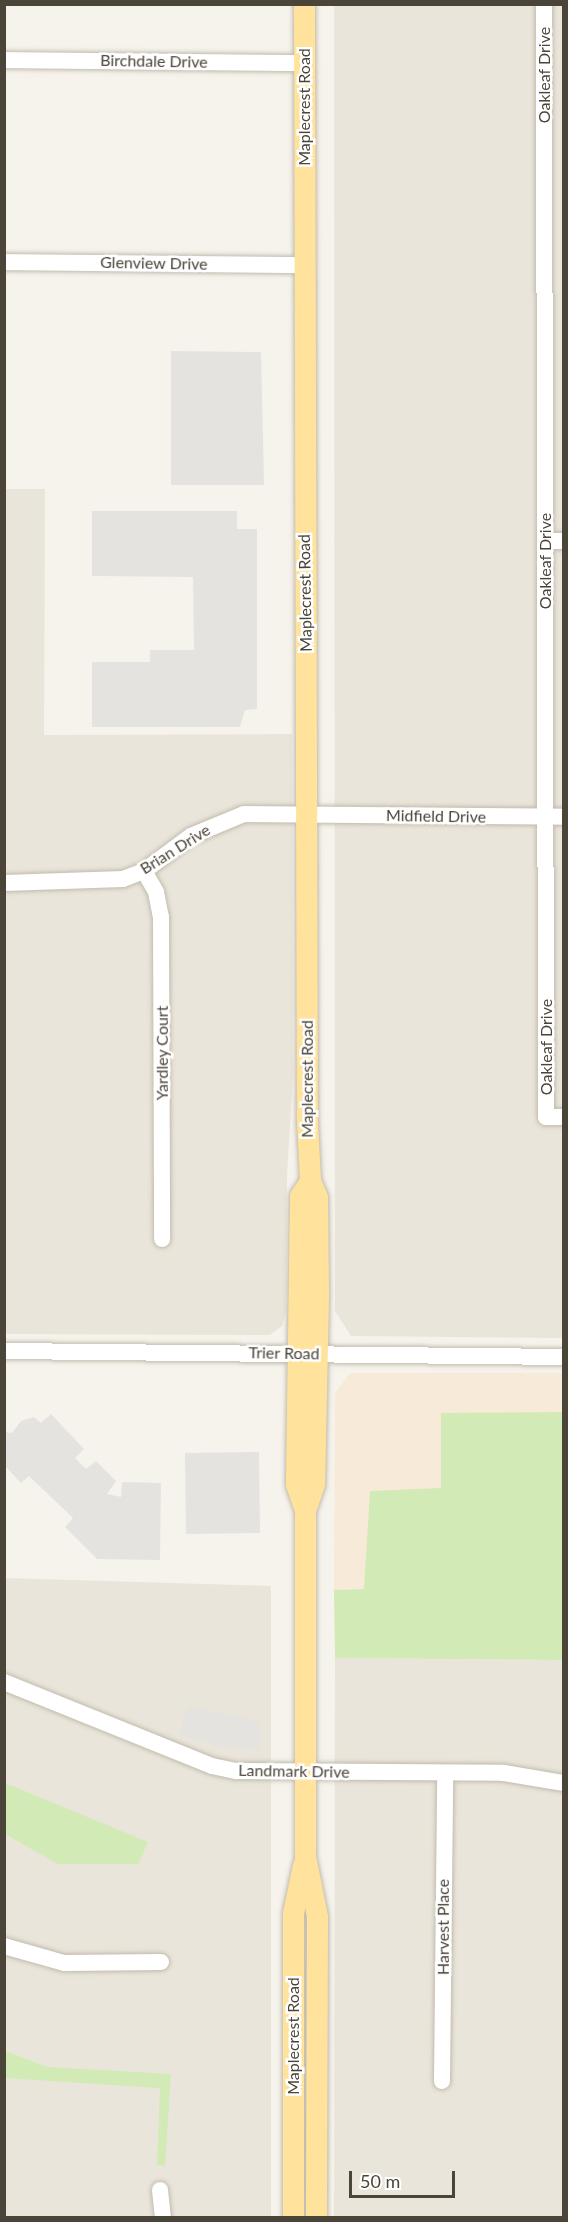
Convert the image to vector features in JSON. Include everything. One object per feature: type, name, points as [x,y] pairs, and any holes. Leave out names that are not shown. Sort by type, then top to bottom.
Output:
[{"type":"main road","name":"Maplecrest Road","points":[[304,4],[310,1181],[317,1197],[314,1484],[305,1510]]},
{"type":"main road","name":"Maplecrest Road","points":[[310,1181],[300,1196],[296,1353],[296,1484],[305,1510],[305,1856],[317,1917],[316,2217]]},
{"type":"main road","name":"Maplecrest Road","points":[[293,2217],[293,1913],[305,1856]]},
{"type":"street","name":"Oakleaf Drive","points":[[544,4],[546,1117],[564,1117]]},
{"type":"street","name":"Birchdale Drive","points":[[4,60],[304,63]]},
{"type":"street","name":"Glenview Drive","points":[[4,262],[304,265]]},
{"type":"street","points":[[546,541],[564,541]]},
{"type":"street","name":"Brian Drive","points":[[4,883],[100,882],[144,870],[191,836],[223,820],[244,814],[308,814]]},
{"type":"street","name":"Midfield Drive","points":[[308,814],[564,817]]},
{"type":"street","name":"Yardley Court","points":[[144,870],[156,892],[161,917],[162,1239]]},
{"type":"street","name":"Trier Road","points":[[4,1351],[564,1358]]},
{"type":"street","name":"Landmark Drive","points":[[4,1682],[212,1766],[236,1771],[504,1773],[564,1783]]},
{"type":"street","name":"Harvest Place","points":[[442,2081],[445,1773]]},
{"type":"street","points":[[4,1946],[56,1962],[161,1962]]},
{"type":"street","points":[[160,2190],[163,2217]]},
{"type":"shaded area","points":[[334,5],[563,5],[563,1338],[351,1336],[335,1311]]},
{"type":"shaded area","points":[[171,351],[261,352],[264,485],[171,485]]},
{"type":"shaded area","points":[[4,489],[45,489],[44,735],[292,734],[293,1076],[287,1175],[286,1311],[282,1326],[270,1335],[5,1334]]},
{"type":"shaded area","points":[[92,511],[237,511],[237,529],[257,529],[257,709],[245,710],[240,727],[92,727],[92,662],[150,662],[150,650],[194,650],[193,577],[92,576]]},
{"type":"shaded area","points":[[350,1373],[563,1373],[563,1412],[441,1414],[441,1488],[364,1589],[334,1590],[335,1393]]},
{"type":"shaded area","points":[[51,1414],[84,1449],[75,1458],[86,1469],[96,1461],[116,1481],[107,1494],[121,1497],[122,1482],[161,1483],[160,1560],[97,1559],[65,1527],[73,1518],[29,1476],[21,1483],[5,1466],[5,1432],[12,1433],[21,1421],[34,1417],[41,1423]]},
{"type":"shaded area","points":[[259,1452],[260,1533],[186,1534],[185,1453]]},
{"type":"shaded area","points":[[5,1578],[271,1586],[271,2217],[5,2218]]},
{"type":"shaded area","points":[[335,1658],[563,1660],[563,2217],[334,2218]]},
{"type":"shaded area","points":[[188,1706],[259,1721],[260,1750],[210,1744],[179,1734]]},
{"type":"green space","points":[[563,1412],[563,1660],[335,1658],[334,1590],[364,1589],[370,1491],[441,1488],[441,1413]]},
{"type":"green space","points":[[5,1783],[148,1842],[138,1864],[58,1864],[5,1834]]},
{"type":"green space","points":[[5,2051],[48,2067],[171,2074],[165,2166],[157,2165],[160,2088],[5,2078]]}]
